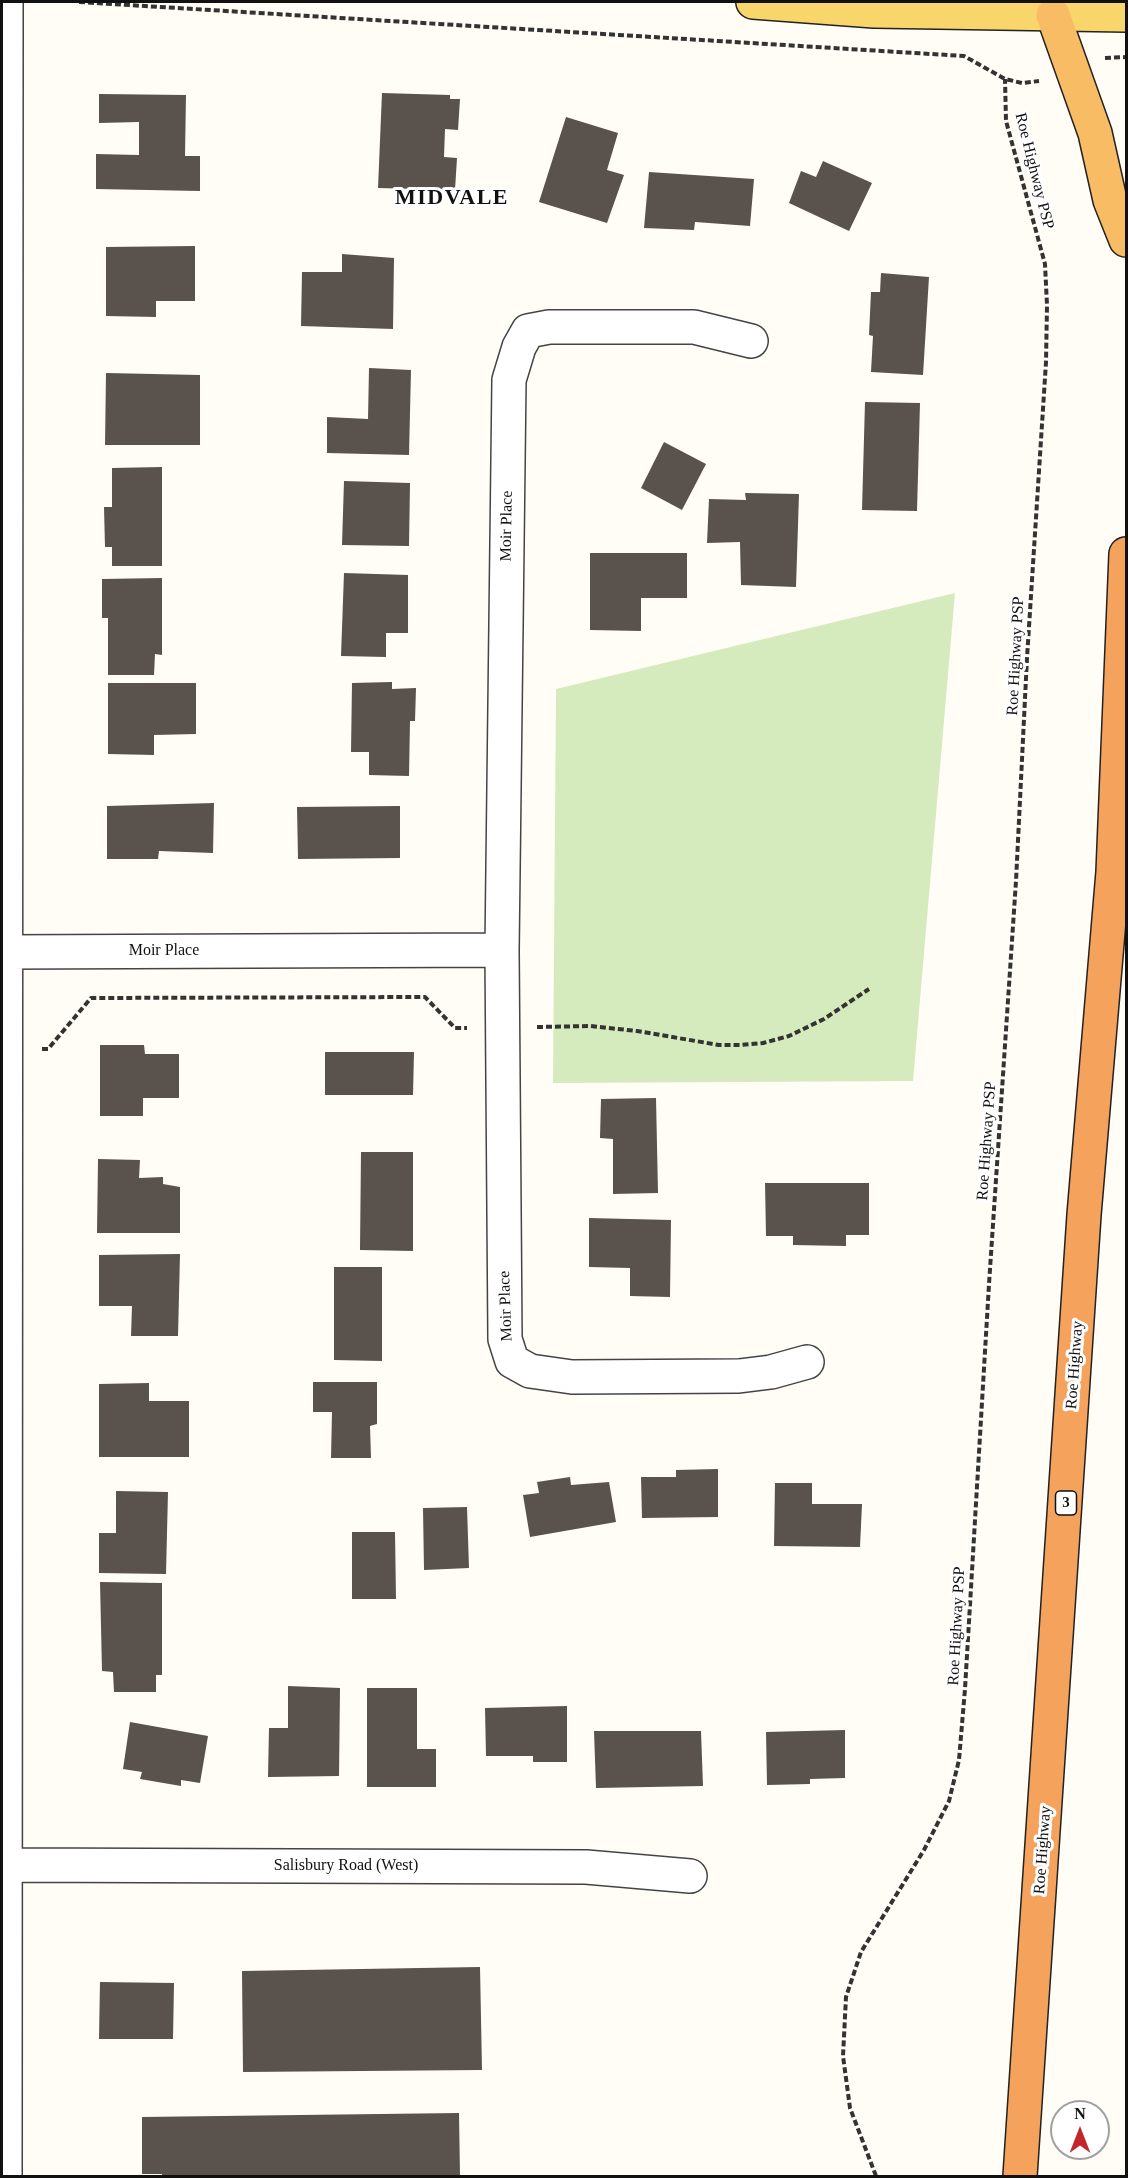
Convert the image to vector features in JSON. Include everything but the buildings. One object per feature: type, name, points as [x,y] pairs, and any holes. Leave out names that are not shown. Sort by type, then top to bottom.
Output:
[{"type":"highway","points":[[1053,15],[1095,133],[1110,200],[1126,240]]},
{"type":"highway","name":"Roe Highway","points":[[1020,2176],[1084,1215],[1113,873],[1126,554]]},
{"type":"main road","points":[[753,2],[874,11],[1126,15]]},
{"type":"street","points":[[5,2176],[3,1864],[6,2]]},
{"type":"street","name":"Moir Place","points":[[751,341],[694,327],[549,327],[528,331],[519,347],[509,380],[502,950],[505,1339],[512,1361],[530,1371],[572,1377],[739,1376],[771,1372],[807,1362]]},
{"type":"street","name":"Moir Place","points":[[6,952],[502,950]]},
{"type":"street","name":"Salisbury Road (West)","points":[[3,1864],[586,1867],[690,1876]]},
{"type":"path","points":[[79,2],[964,56],[1005,80],[1022,83],[1041,81],[1071,67],[1109,57],[1126,57]]},
{"type":"path","name":"Roe Highway PSP","points":[[876,2176],[850,2108],[843,2056],[846,1997],[861,1952],[924,1850],[949,1801],[959,1760],[1016,880],[1027,658],[1046,362],[1047,305],[1045,264],[1006,121],[1005,80]]},
{"type":"path","points":[[38,1049],[48,1049],[91,998],[425,997],[455,1028],[590,1026],[667,1035],[719,1045],[741,1046],[789,1036],[824,1019],[869,989]]},
{"type":"green space","points":[[955,593],[913,1081],[553,1083],[556,689]]},
{"type":"district","name":"MIDVALE","points":[[452,198]]}]
